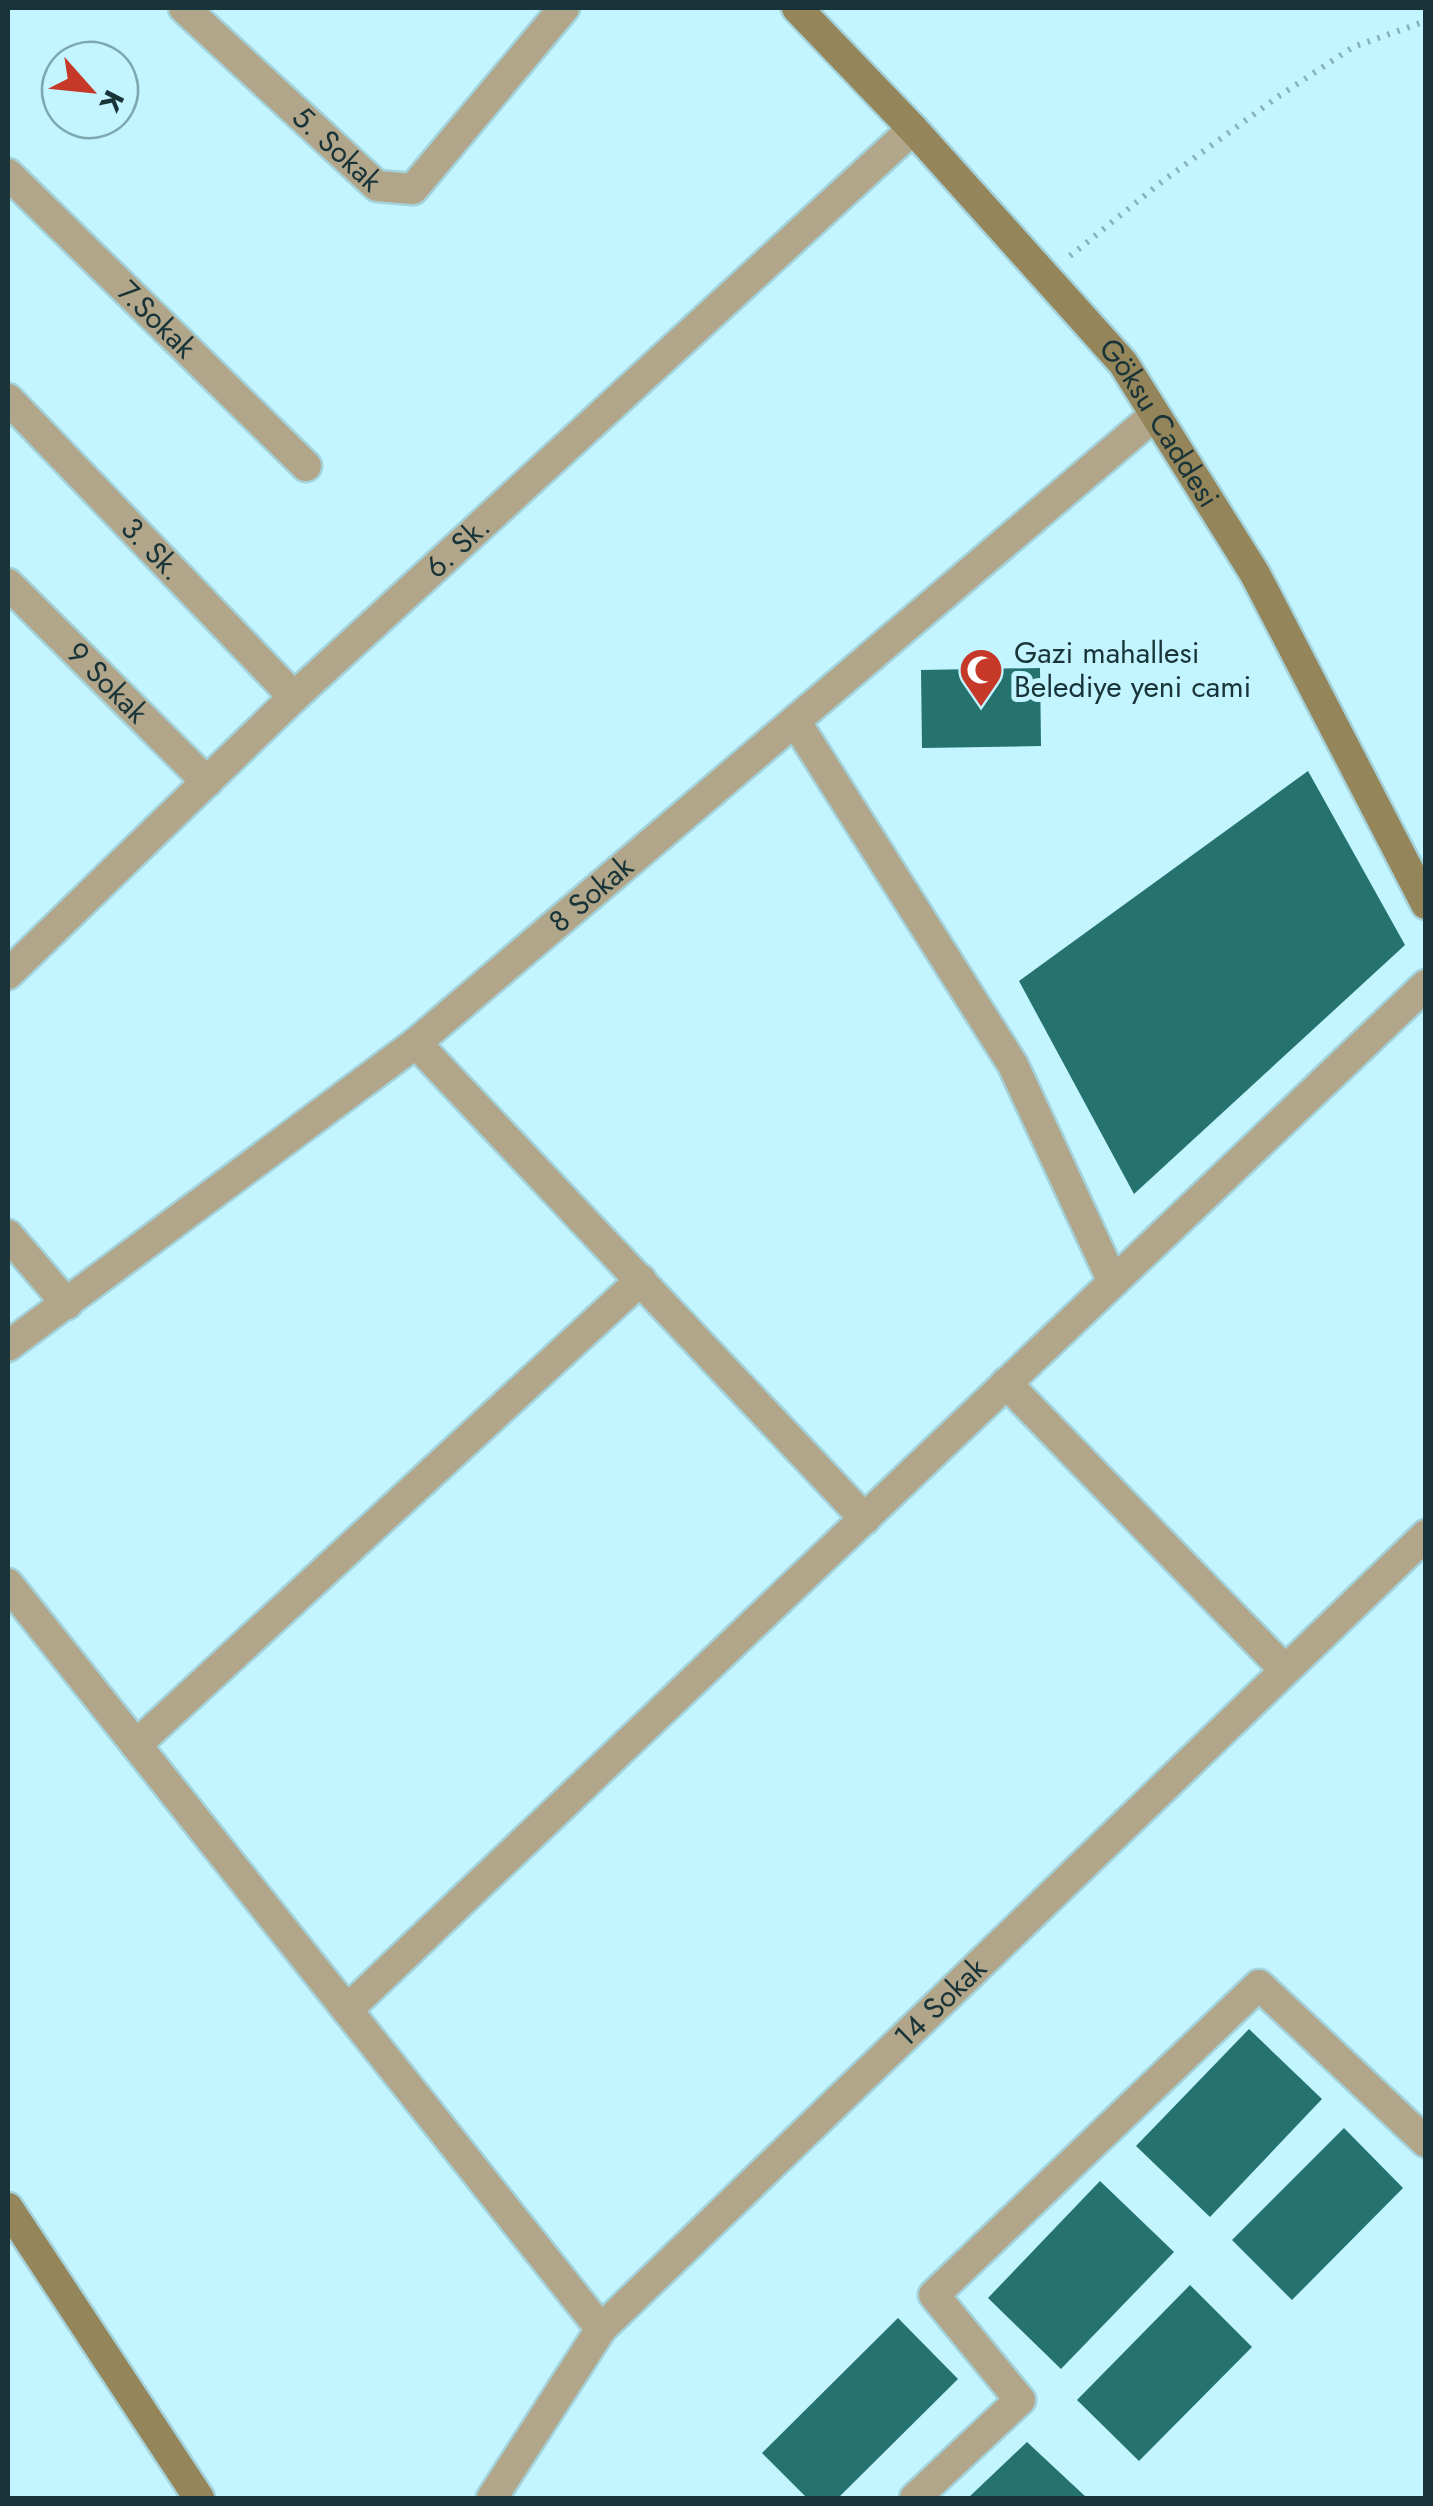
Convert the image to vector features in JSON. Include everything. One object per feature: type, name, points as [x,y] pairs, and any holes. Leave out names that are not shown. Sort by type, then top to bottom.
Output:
[{"type":"street","name":"5. Sokak","points":[[184,8],[377,186],[413,189],[564,8]]},
{"type":"street","name":"Göksu Caddesi","points":[[797,8],[913,129],[1123,363],[1255,574],[1426,904]]},
{"type":"street","name":"6. Sk.","points":[[8,974],[294,697],[913,129]]},
{"type":"street","name":"7.Sokak","points":[[8,174],[306,466]]},
{"type":"street","name":"3. Sk.","points":[[8,400],[294,697]]},
{"type":"street","name":"8 Sokak","points":[[8,1346],[416,1043],[1155,415]]},
{"type":"street","name":"9 Sokak","points":[[8,584],[207,782]]},
{"type":"street","points":[[795,721],[1013,1066],[1113,1282]]},
{"type":"street","points":[[347,2010],[1426,985]]},
{"type":"street","points":[[416,1043],[865,1519]]},
{"type":"street","points":[[8,1235],[67,1304]]},
{"type":"street","points":[[136,1744],[641,1280]]},
{"type":"street","points":[[1006,1383],[1285,1670]]},
{"type":"street","name":"14 Sokak","points":[[492,2498],[601,2329],[1426,1535]]},
{"type":"street","points":[[8,1584],[601,2329]]},
{"type":"street","points":[[914,2498],[1020,2400],[934,2295],[1259,1985],[1426,2142]]},
{"type":"street","points":[[8,2208],[200,2498]]},
{"type":"path","points":[[1045,276],[1164,180],[1279,96],[1354,47],[1426,21]]},
{"type":"building","name":"Gazi mahallesi Belediye yeni cami","points":[[1040,668],[1041,746],[922,748],[921,670]]},
{"type":"building","points":[[1308,771],[1405,945],[1134,1194],[1019,981]]},
{"type":"building","points":[[1249,2029],[1322,2099],[1210,2217],[1136,2146]]},
{"type":"building","points":[[1344,2128],[1403,2188],[1292,2300],[1232,2240]]},
{"type":"building","points":[[1100,2181],[1174,2252],[1061,2369],[988,2298]]},
{"type":"building","points":[[1190,2285],[1252,2347],[1139,2461],[1077,2400]]},
{"type":"building","points":[[898,2318],[958,2379],[838,2498],[807,2498],[762,2453]]},
{"type":"building","points":[[1027,2442],[1087,2498],[968,2498]]},
{"type":"place","name":"Gazi mahallesi Belediye yeni cami","points":[[981,708]]}]
